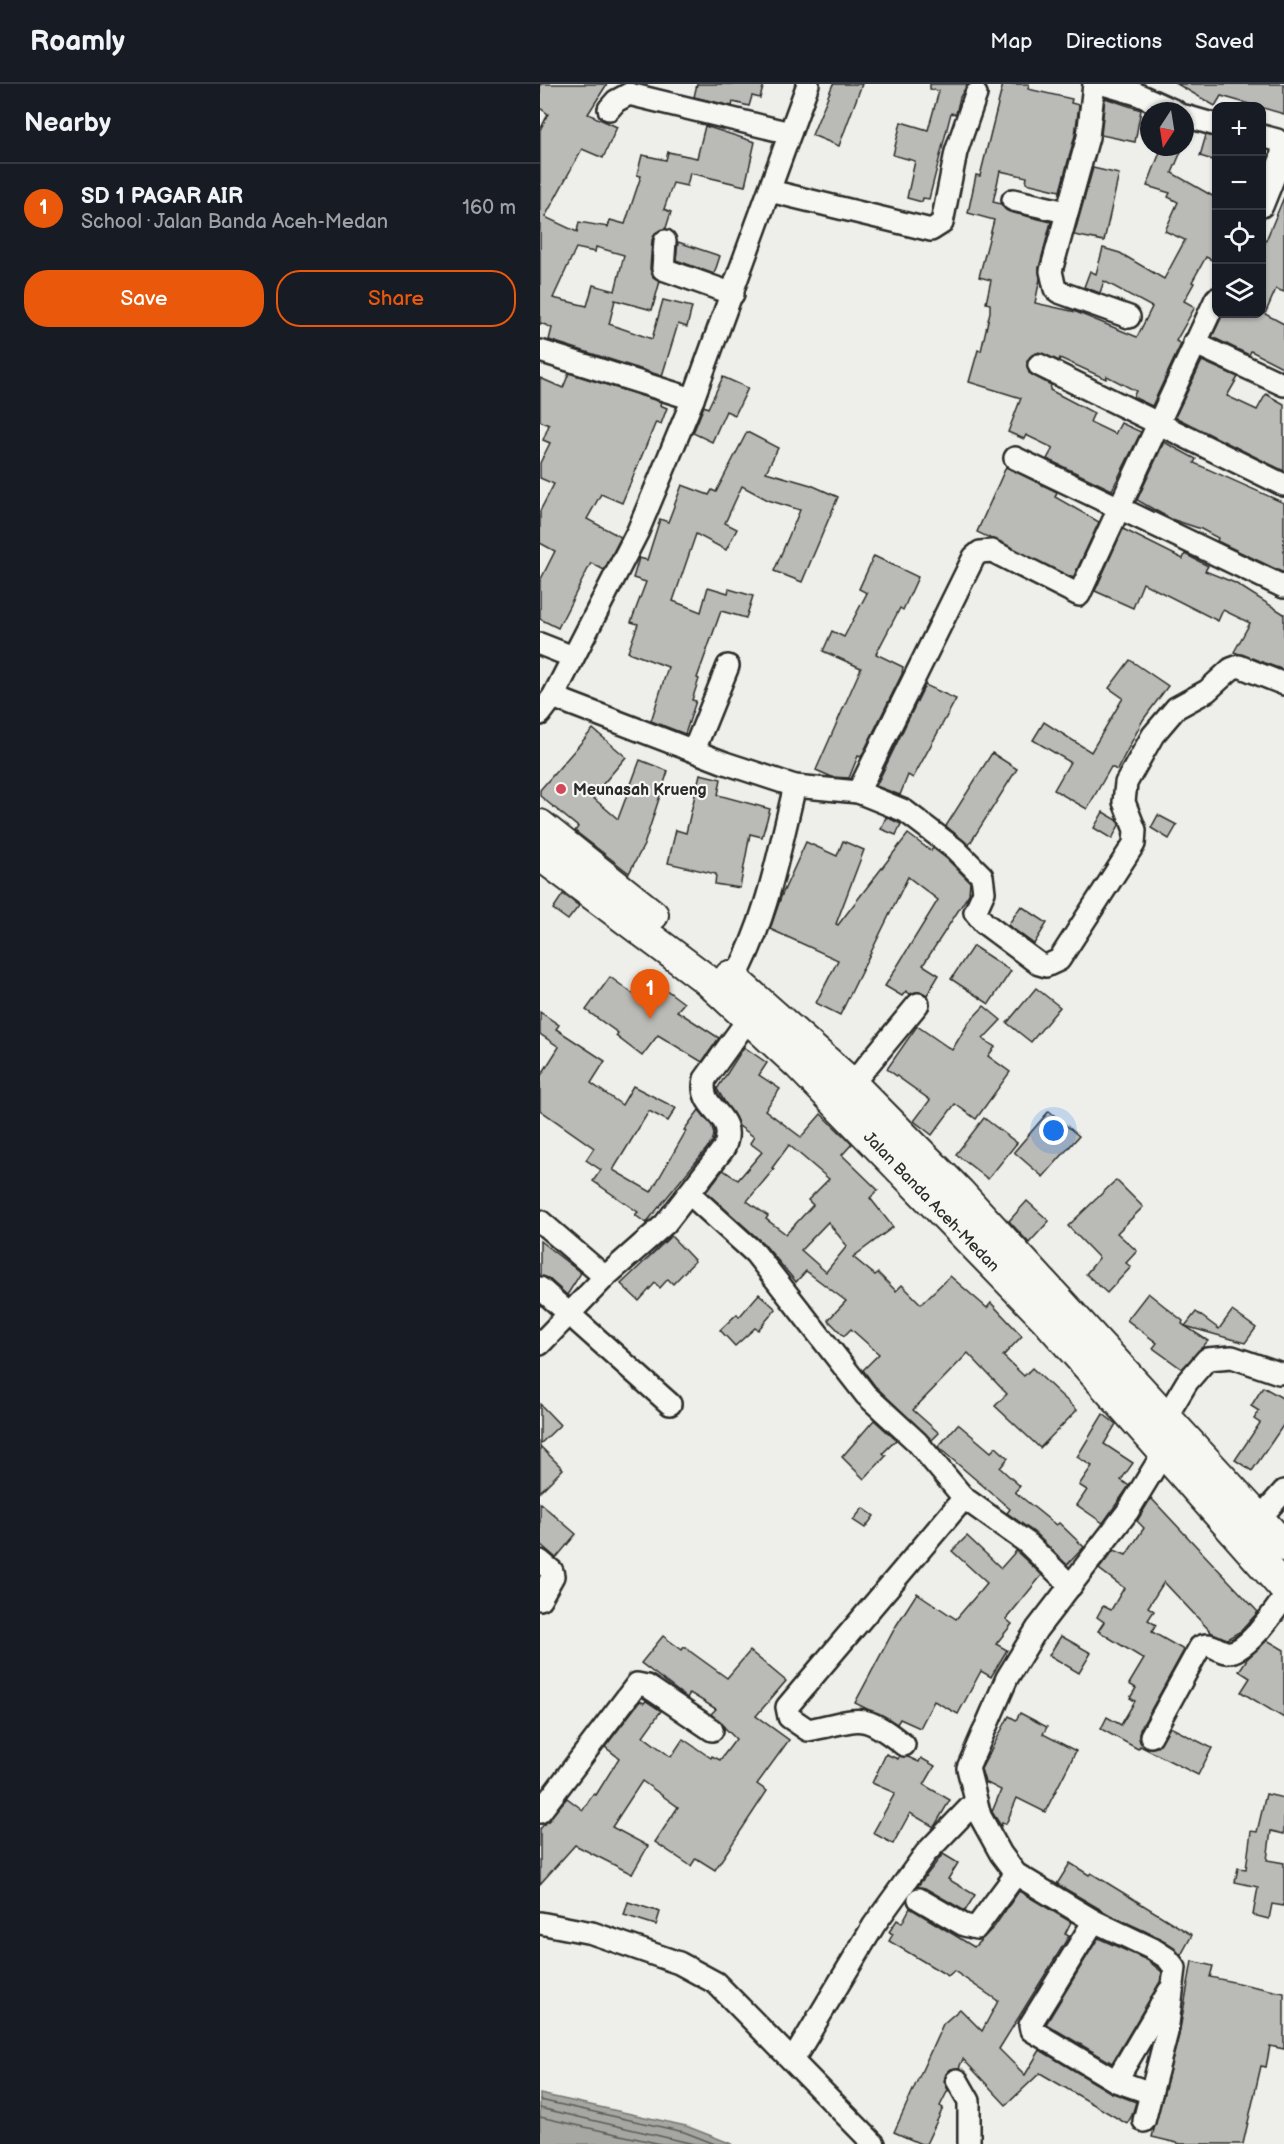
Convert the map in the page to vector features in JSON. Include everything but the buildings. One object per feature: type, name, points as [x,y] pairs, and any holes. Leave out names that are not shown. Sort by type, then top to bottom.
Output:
[{"type":"highway","name":"Jalan Banda Aceh-Medan","points":[[540,825],[734,980],[852,1084],[959,1192],[1284,1546]]},
{"type":"highway","name":"Jalan Banda Aceh-Medan","points":[[540,855],[707,980],[815,1081],[1045,1318],[1284,1588]]},
{"type":"street","points":[[540,714],[553,698],[638,531],[693,399],[733,294],[808,84]]},
{"type":"street","points":[[1094,84],[1088,137],[1052,271],[1055,289],[1110,313],[1129,318]]},
{"type":"street","points":[[1103,84],[1155,102]]},
{"type":"street","points":[[609,109],[616,101],[629,94],[790,133]]},
{"type":"street","points":[[770,191],[931,230],[937,228],[942,223],[956,152],[976,94]]},
{"type":"street","points":[[1194,119],[1212,124]]},
{"type":"street","points":[[1266,137],[1277,140],[1283,145],[1281,159],[1266,196]]},
{"type":"street","points":[[1013,200],[1066,212]]},
{"type":"street","points":[[665,241],[663,269],[733,294]]},
{"type":"street","points":[[858,792],[974,557],[980,552],[992,551],[1079,595],[1212,307]]},
{"type":"street","points":[[1194,343],[1284,385]]},
{"type":"street","points":[[540,351],[693,399]]},
{"type":"street","points":[[1040,365],[1284,485]]},
{"type":"street","points":[[1015,458],[1284,587]]},
{"type":"street","points":[[540,645],[573,657]]},
{"type":"street","points":[[694,750],[728,666]]},
{"type":"street","points":[[553,698],[694,750],[725,764],[795,786],[858,792],[905,811],[955,849],[982,876],[984,892],[975,912],[984,922],[1039,964],[1051,965],[1059,960],[1134,844],[1135,830],[1125,802],[1126,783],[1153,735],[1176,708],[1207,691],[1231,669],[1246,668],[1284,684]]},
{"type":"street","points":[[734,980],[748,956],[762,918],[795,786]]},
{"type":"street","points":[[852,1084],[918,1004]]},
{"type":"street","points":[[540,1344],[605,1277],[665,1224],[724,1148],[729,1135],[727,1124],[706,1100],[702,1090],[705,1079],[749,1018]]},
{"type":"street","points":[[690,1194],[754,1253],[866,1395],[917,1442],[964,1498],[1026,1542],[1071,1586]]},
{"type":"street","points":[[540,1221],[605,1277]]},
{"type":"street","points":[[540,1288],[670,1404]]},
{"type":"street","points":[[1166,1417],[1187,1382],[1207,1359],[1232,1357],[1279,1372]]},
{"type":"street","points":[[1144,2121],[1167,2032],[1176,1979],[1175,1968],[1167,1958],[1094,1921],[1016,1874],[1001,1854],[975,1802],[968,1768],[1003,1688],[1037,1629],[1128,1511],[1164,1452]]},
{"type":"street","points":[[1260,1518],[1284,1491]]},
{"type":"street","points":[[904,1745],[878,1724],[867,1720],[856,1719],[808,1730],[789,1717],[787,1707],[964,1498]]},
{"type":"street","points":[[540,1561],[552,1571],[553,1576],[540,1599]]},
{"type":"street","points":[[1151,1736],[1200,1647],[1210,1645],[1227,1652],[1239,1649],[1264,1625],[1284,1598]]},
{"type":"street","points":[[540,1812],[637,1684],[647,1686],[712,1730]]},
{"type":"street","points":[[793,2060],[874,1925],[927,1853],[975,1802]]},
{"type":"street","points":[[919,1899],[964,1925],[976,1928],[1016,1874]]},
{"type":"street","points":[[1094,1921],[1030,2025],[1031,2030],[1116,2081],[1151,2093]]},
{"type":"street","points":[[540,1923],[592,1933],[679,1963],[716,1983],[874,2144]]},
{"type":"street","points":[[1116,2081],[1176,1979]]},
{"type":"street","points":[[957,2080],[969,2101],[969,2144]]},
{"type":"water","points":[[540,2094],[686,2126],[732,2144],[540,2144]]},
{"type":"place","name":"Meunasah Krueng","points":[[561,789]]},
{"type":"place","name":"SD 1 PAGAR AIR","points":[[650,1019]]}]
